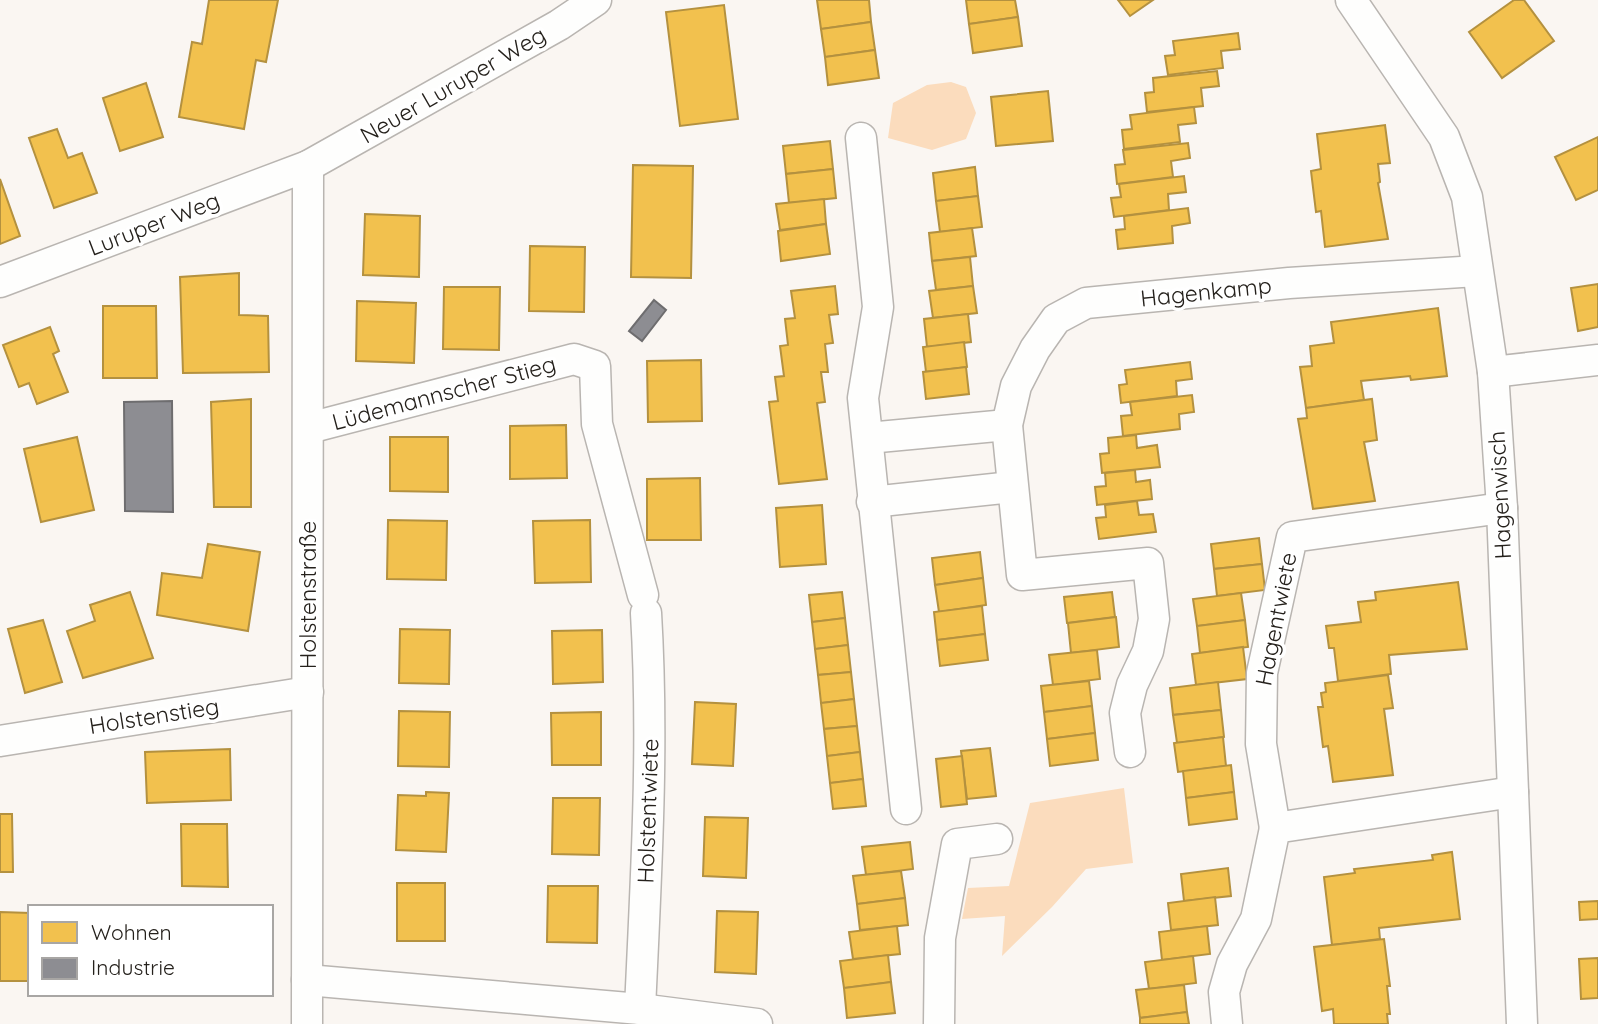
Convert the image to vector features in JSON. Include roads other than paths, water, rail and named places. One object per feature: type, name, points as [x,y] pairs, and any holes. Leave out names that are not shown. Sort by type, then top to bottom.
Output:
[{"type":"street","name":"Neuer Luruper Weg","points":[[308,166],[559,25],[596,0]]},
{"type":"street","name":"Hagenwisch","points":[[1351,0],[1444,137],[1467,197],[1493,373],[1502,508],[1522,1024]]},
{"type":"street","points":[[861,138],[878,307],[863,398],[906,809]]},
{"type":"street","name":"Luruper Weg","points":[[0,282],[308,166]]},
{"type":"street","name":"Holstenstraße","points":[[307,1024],[308,166]]},
{"type":"street","name":"Hagenkamp","points":[[1130,752],[1125,713],[1132,685],[1148,651],[1154,619],[1148,563],[1022,575],[1007,425],[1016,386],[1035,349],[1056,319],[1086,303],[1289,283],[1477,271]]},
{"type":"street","name":"Lüdemannscher Stieg","points":[[309,428],[574,359],[595,366],[597,424],[645,604]]},
{"type":"street","points":[[1493,373],[1598,360]]},
{"type":"street","points":[[868,438],[1007,425]]},
{"type":"street","points":[[872,502],[1012,487]]},
{"type":"street","name":"Hagentwiete","points":[[1227,1024],[1224,992],[1232,964],[1256,919],[1275,828],[1261,744],[1262,673],[1292,537],[1502,508]]},
{"type":"street","name":"Holstentwiete","points":[[640,1009],[650,792],[650,682],[645,604]]},
{"type":"street","name":"Holstenstieg","points":[[0,741],[308,692]]},
{"type":"street","points":[[1275,828],[1513,792]]},
{"type":"street","points":[[939,1024],[940,938],[957,844],[997,839]]},
{"type":"street","points":[[307,980],[640,1009],[757,1024]]}]
